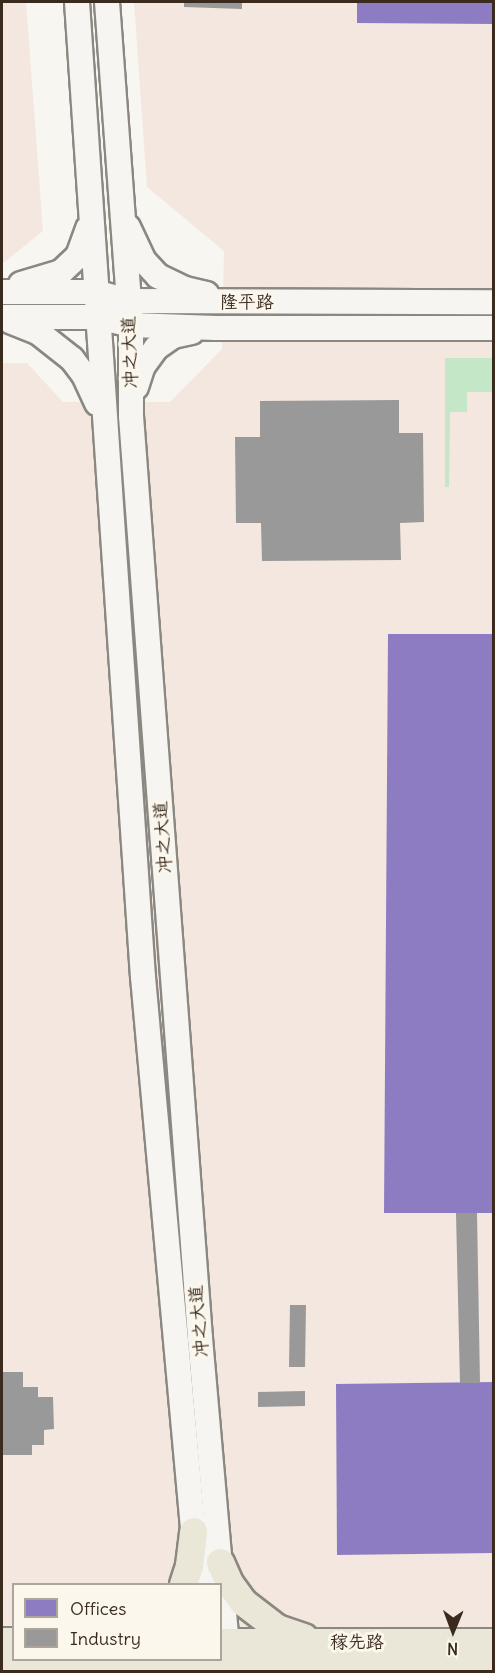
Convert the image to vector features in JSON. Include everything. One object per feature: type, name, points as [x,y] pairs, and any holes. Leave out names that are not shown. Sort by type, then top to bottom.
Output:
[{"type":"main road","name":"冲之大道","points":[[76,2],[143,977],[198,1583]]},
{"type":"main road","name":"冲之大道","points":[[107,2],[130,325],[131,416],[200,1338],[220,1562],[219,1583]]},
{"type":"main road","points":[[120,188],[130,234],[144,261],[158,276],[185,289],[237,302]]},
{"type":"main road","points":[[2,291],[61,272],[78,256],[87,234],[88,194]]},
{"type":"main road","name":"隆平路","points":[[2,291],[95,292],[128,301],[494,302]]},
{"type":"main road","points":[[3,317],[39,333],[72,359],[84,375],[103,416]]},
{"type":"main road","name":"隆平路","points":[[3,317],[97,317],[130,325],[216,328],[494,328]]},
{"type":"main road","points":[[131,416],[137,380],[156,348],[172,336],[216,328]]},
{"type":"main road","points":[[183,1583],[189,1565],[193,1531]]},
{"type":"main road","points":[[220,1562],[230,1584],[258,1616],[277,1628],[299,1636],[315,1660]]},
{"type":"main road","name":"稼先路","points":[[315,1660],[494,1642]]},
{"type":"main road","name":"稼先路","points":[[222,1659],[494,1665]]},
{"type":"main road","name":"稼先路","points":[[2,1666],[173,1661]]},
{"type":"main road","points":[[86,1665],[117,1671]]},
{"type":"shaded area","points":[[2,2],[26,2],[43,231],[2,264]]},
{"type":"shaded area","points":[[134,2],[493,2],[493,1671],[2,1672],[2,363],[27,363],[63,402],[170,402],[222,349],[224,251],[147,187]]},
{"type":"green space","points":[[445,358],[494,358],[493,392],[467,392],[467,412],[450,412],[449,487],[445,487]]},
{"type":"building: Offices","points":[[357,2],[494,2],[494,24],[357,23]]},
{"type":"building: Offices","points":[[388,634],[494,634],[494,1213],[384,1213]]},
{"type":"building: Offices","points":[[494,1382],[494,1553],[337,1555],[336,1384]]},
{"type":"building: Industry","points":[[184,2],[242,2],[242,9],[184,7]]},
{"type":"building: Industry","points":[[399,400],[399,433],[423,433],[424,522],[400,523],[401,560],[262,561],[261,523],[236,523],[235,437],[260,437],[260,401]]},
{"type":"building: Industry","points":[[456,1213],[477,1213],[480,1383],[460,1383]]},
{"type":"building: Industry","points":[[290,1305],[306,1305],[305,1367],[289,1367]]},
{"type":"building: Industry","points":[[2,1372],[23,1372],[23,1387],[38,1387],[38,1397],[53,1397],[54,1429],[44,1430],[44,1445],[32,1445],[32,1455],[2,1455]]},
{"type":"building: Industry","points":[[305,1391],[305,1406],[258,1407],[258,1392]]}]
